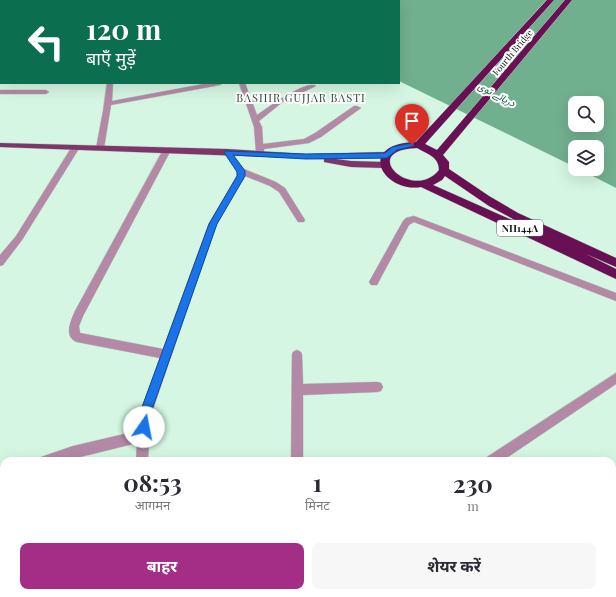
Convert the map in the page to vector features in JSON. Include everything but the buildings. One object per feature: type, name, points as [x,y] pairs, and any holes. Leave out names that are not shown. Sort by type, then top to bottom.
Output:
[{"type":"highway","name":"Fourth Bridge","points":[[419,145],[551,0]]},
{"type":"highway","name":"Fourth Bridge","points":[[439,154],[569,0]]},
{"type":"highway","points":[[386,160],[394,148],[419,145],[439,154],[443,160],[444,170]]},
{"type":"highway","name":"NH144A","points":[[386,160],[388,171],[394,177],[403,182],[413,184],[432,182],[440,178],[444,170],[500,208],[616,263]]},
{"type":"highway","name":"NH144A","points":[[423,184],[616,274]]},
{"type":"main road","points":[[0,145],[227,152],[259,150],[351,164],[386,160]]},
{"type":"street","points":[[100,148],[110,84]]},
{"type":"street","points":[[107,104],[215,84]]},
{"type":"street","points":[[242,84],[258,127],[259,150],[306,141],[318,135],[357,108]]},
{"type":"street","points":[[256,120],[282,100],[314,86]]},
{"type":"street","points":[[0,92],[46,92]]},
{"type":"street","points":[[0,262],[18,238],[76,147]]},
{"type":"street","points":[[166,354],[77,337],[74,326],[78,314],[167,150]]},
{"type":"street","points":[[227,152],[241,171],[279,187],[301,220]]},
{"type":"street","points":[[142,457],[144,418],[166,354],[213,224],[241,176],[241,171]]},
{"type":"street","points":[[374,282],[406,223],[409,220],[414,219],[616,297]]},
{"type":"street","points":[[297,355],[297,457]]},
{"type":"street","points":[[497,457],[616,378]]},
{"type":"street","points":[[296,390],[377,387]]},
{"type":"street","points":[[57,457],[143,436]]},
{"type":"water","name":"دریائے توی","points":[[400,0],[616,0],[616,188],[593,176],[604,176],[604,140],[568,140],[568,164],[400,81]]},
{"type":"district","name":"BASHIR GUJJAR BASTI","points":[[301,97]]},
{"type":"route","points":[[144,427],[144,418],[213,224],[241,176],[241,171],[227,152],[306,157],[354,155],[387,156],[388,153],[394,148],[412,145]]}]
